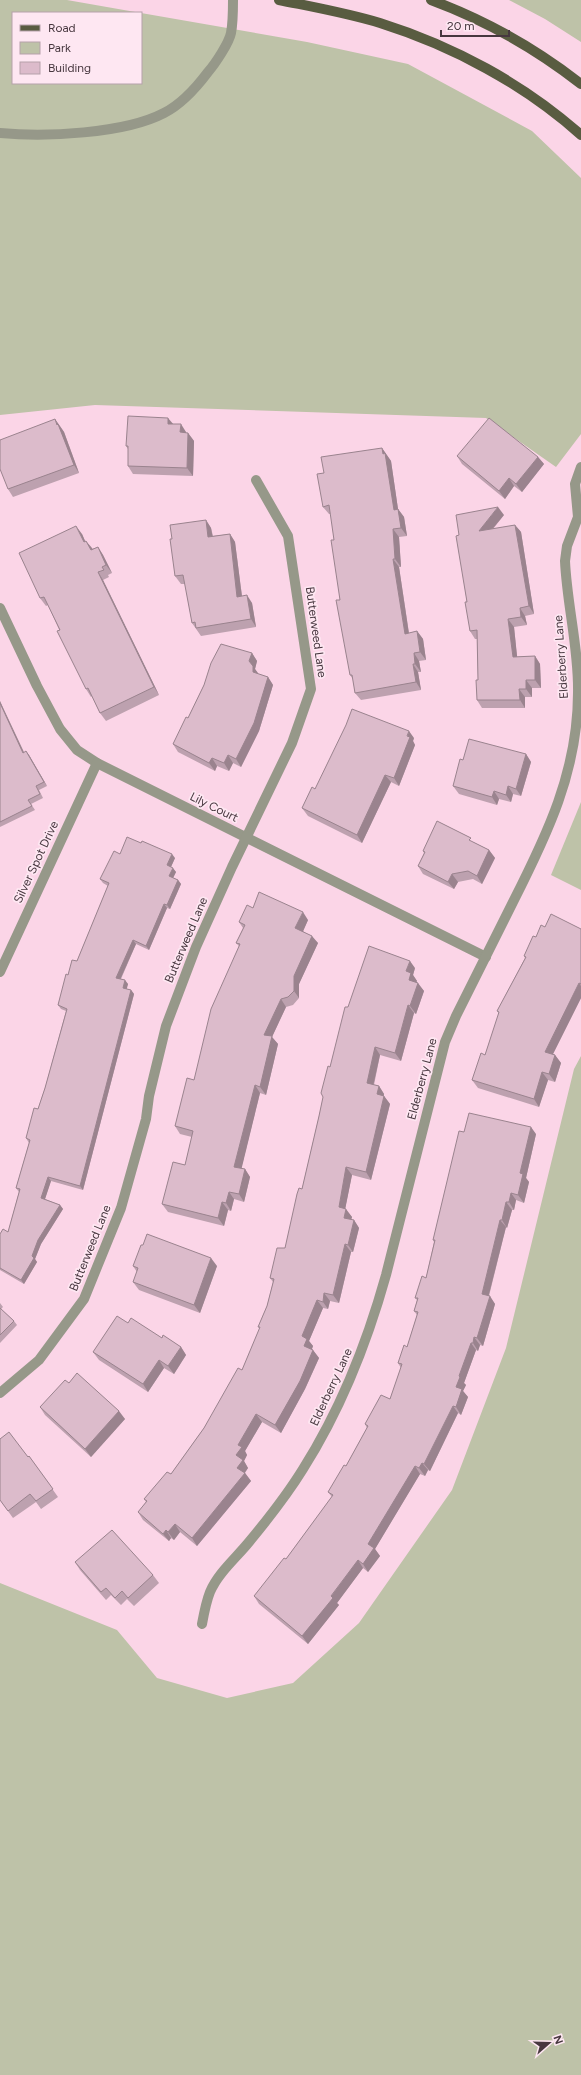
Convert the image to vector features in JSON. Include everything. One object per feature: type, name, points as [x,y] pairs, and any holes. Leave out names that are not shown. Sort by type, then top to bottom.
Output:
[{"type":"main road","points":[[279,0],[379,22],[443,46],[494,73],[536,100],[581,135]]},
{"type":"main road","points":[[431,0],[472,16],[515,39],[556,65],[581,84]]},
{"type":"street","points":[[0,133],[18,135],[91,131],[144,122],[165,113],[182,101],[213,66],[231,35],[234,0]]},
{"type":"street","name":"Elderberry Lane","points":[[202,1624],[210,1591],[228,1565],[264,1523],[303,1470],[320,1441],[351,1377],[376,1309],[384,1282],[445,1042],[456,1016],[547,833],[556,810],[570,762],[577,716],[578,672],[565,561],[567,546],[578,517],[575,500],[575,484],[581,467]]},
{"type":"street","name":"Butterweed Lane","points":[[0,1393],[39,1360],[84,1299],[121,1208],[146,1119],[149,1096],[166,1026],[196,947],[292,743],[311,689],[288,536],[256,480]]},
{"type":"street","name":"Lily Court","points":[[0,608],[37,686],[60,729],[77,750],[97,763],[486,957]]},
{"type":"street","name":"Silver Spot Drive","points":[[0,972],[97,763]]},
{"type":"green space","points":[[0,0],[67,0],[136,12],[12,12],[12,84],[142,84],[142,13],[307,42],[408,64],[532,131],[581,178],[581,434],[556,467],[486,418],[95,405],[0,415]]},
{"type":"green space","points":[[509,0],[581,0],[581,42],[545,19]]},
{"type":"green space","points":[[581,802],[581,890],[551,875]]},
{"type":"green space","points":[[581,1056],[581,2075],[0,2075],[0,1583],[117,1630],[157,1678],[227,1698],[293,1683],[359,1623],[452,1490],[506,1348],[574,1069]]},
{"type":"building","points":[[128,416],[168,418],[168,424],[181,424],[180,432],[188,433],[187,468],[128,466],[128,446],[126,446]]},
{"type":"building","points":[[489,418],[538,457],[516,484],[509,478],[499,491],[457,456]]},
{"type":"building","points":[[55,419],[74,465],[8,489],[0,469],[0,440]]},
{"type":"building","points":[[382,448],[383,454],[385,453],[394,510],[398,509],[401,528],[393,529],[395,559],[393,559],[405,634],[417,631],[420,652],[414,653],[415,664],[413,664],[416,682],[355,693],[352,675],[350,675],[336,600],[340,600],[331,540],[334,540],[329,505],[323,507],[317,474],[324,473],[321,457]]},
{"type":"building","points":[[498,507],[479,531],[515,525],[529,606],[520,608],[521,617],[508,619],[513,657],[535,656],[535,680],[526,680],[526,689],[519,689],[520,700],[477,700],[477,630],[470,631],[465,602],[467,602],[456,536],[459,535],[456,515]]},
{"type":"building","points":[[206,520],[208,537],[230,534],[237,597],[247,595],[251,619],[196,628],[195,622],[192,623],[183,575],[175,576],[170,539],[172,539],[170,525]]},
{"type":"building","points":[[76,526],[84,542],[86,541],[91,550],[98,547],[106,565],[102,567],[104,570],[98,572],[154,687],[100,713],[88,688],[86,689],[57,631],[60,630],[44,597],[40,598],[19,553]]},
{"type":"building","points":[[221,644],[252,653],[249,661],[253,666],[253,672],[268,677],[254,723],[236,759],[228,755],[224,763],[212,758],[209,763],[173,744],[204,685],[211,663]]},
{"type":"building","points":[[0,703],[23,753],[26,751],[44,782],[36,786],[40,794],[28,800],[32,806],[0,822]]},
{"type":"building","points":[[352,709],[409,731],[407,736],[410,737],[394,778],[385,775],[357,835],[302,808],[312,787],[315,789],[346,725]]},
{"type":"building","points":[[469,739],[526,754],[516,789],[508,786],[506,795],[494,791],[492,797],[453,786],[460,759],[463,760]]},
{"type":"building","points":[[437,821],[471,838],[469,840],[489,850],[477,876],[468,871],[452,874],[448,882],[418,866],[425,852],[423,851]]},
{"type":"building","points":[[127,837],[141,843],[142,841],[172,854],[167,865],[173,868],[169,876],[178,880],[167,905],[164,904],[146,946],[133,940],[116,978],[125,980],[123,988],[131,990],[80,1186],[48,1177],[41,1198],[60,1205],[38,1240],[32,1256],[34,1258],[21,1280],[0,1268],[0,1234],[3,1229],[8,1232],[20,1189],[16,1188],[30,1140],[26,1138],[34,1108],[38,1109],[45,1088],[67,1009],[58,1005],[66,974],[68,975],[72,960],[77,961],[109,883],[100,879],[114,851],[120,854]]},
{"type":"building","points":[[259,892],[303,912],[295,928],[312,936],[294,976],[294,991],[288,997],[281,999],[264,1035],[272,1036],[260,1087],[255,1085],[234,1167],[245,1169],[239,1194],[229,1192],[226,1203],[222,1202],[218,1218],[162,1204],[173,1162],[185,1165],[193,1131],[175,1126],[187,1078],[194,1080],[211,1009],[240,944],[236,943],[245,925],[239,922],[247,905],[253,908]]},
{"type":"building","points":[[551,914],[581,929],[581,984],[579,983],[545,1052],[555,1055],[549,1074],[542,1072],[534,1099],[472,1080],[481,1053],[485,1055],[499,1012],[497,1011],[526,957],[524,956],[533,936],[536,937],[541,925],[545,927]]},
{"type":"building","points":[[369,946],[410,961],[406,971],[411,973],[409,980],[418,983],[410,1006],[408,1005],[395,1053],[375,1047],[367,1083],[379,1086],[377,1094],[384,1096],[366,1172],[346,1167],[339,1207],[346,1209],[344,1218],[354,1220],[348,1245],[345,1244],[333,1295],[324,1293],[323,1302],[317,1300],[302,1336],[307,1339],[304,1346],[313,1350],[300,1381],[275,1425],[256,1414],[238,1445],[242,1447],[236,1455],[243,1460],[237,1468],[245,1473],[192,1538],[175,1524],[168,1532],[166,1530],[163,1534],[138,1512],[147,1501],[144,1499],[167,1472],[171,1474],[204,1428],[238,1368],[242,1370],[260,1327],[258,1327],[267,1306],[274,1279],[270,1278],[277,1248],[285,1248],[297,1194],[299,1188],[302,1189],[319,1116],[323,1097],[321,1093],[328,1066],[330,1067],[345,1007],[348,1007]]},
{"type":"building","points":[[469,1113],[531,1127],[520,1173],[523,1174],[518,1195],[511,1193],[509,1202],[506,1202],[502,1220],[500,1220],[482,1294],[490,1296],[477,1338],[474,1337],[473,1343],[471,1343],[456,1387],[462,1389],[456,1407],[453,1406],[424,1464],[422,1463],[419,1468],[415,1466],[368,1544],[374,1548],[363,1564],[358,1560],[331,1596],[333,1598],[302,1636],[254,1596],[284,1558],[286,1559],[333,1495],[328,1492],[344,1465],[346,1466],[368,1426],[365,1424],[381,1395],[390,1399],[402,1364],[398,1363],[404,1345],[407,1347],[418,1312],[414,1311],[418,1298],[415,1298],[422,1276],[426,1278],[435,1240],[433,1240],[459,1131],[464,1132]]},
{"type":"building","points":[[147,1234],[211,1258],[194,1305],[133,1282],[138,1268],[133,1266]]},
{"type":"building","points":[[0,1308],[14,1321],[0,1335]]},
{"type":"building","points":[[117,1316],[128,1323],[131,1318],[162,1338],[163,1335],[181,1347],[168,1366],[159,1360],[143,1384],[93,1352]]},
{"type":"building","points":[[77,1373],[119,1411],[85,1449],[40,1407],[65,1380],[69,1383]]},
{"type":"building","points":[[9,1432],[53,1489],[36,1501],[30,1494],[8,1511],[0,1500],[0,1439]]},
{"type":"building","points":[[112,1530],[153,1575],[128,1598],[122,1591],[115,1598],[106,1588],[101,1592],[75,1562]]}]
